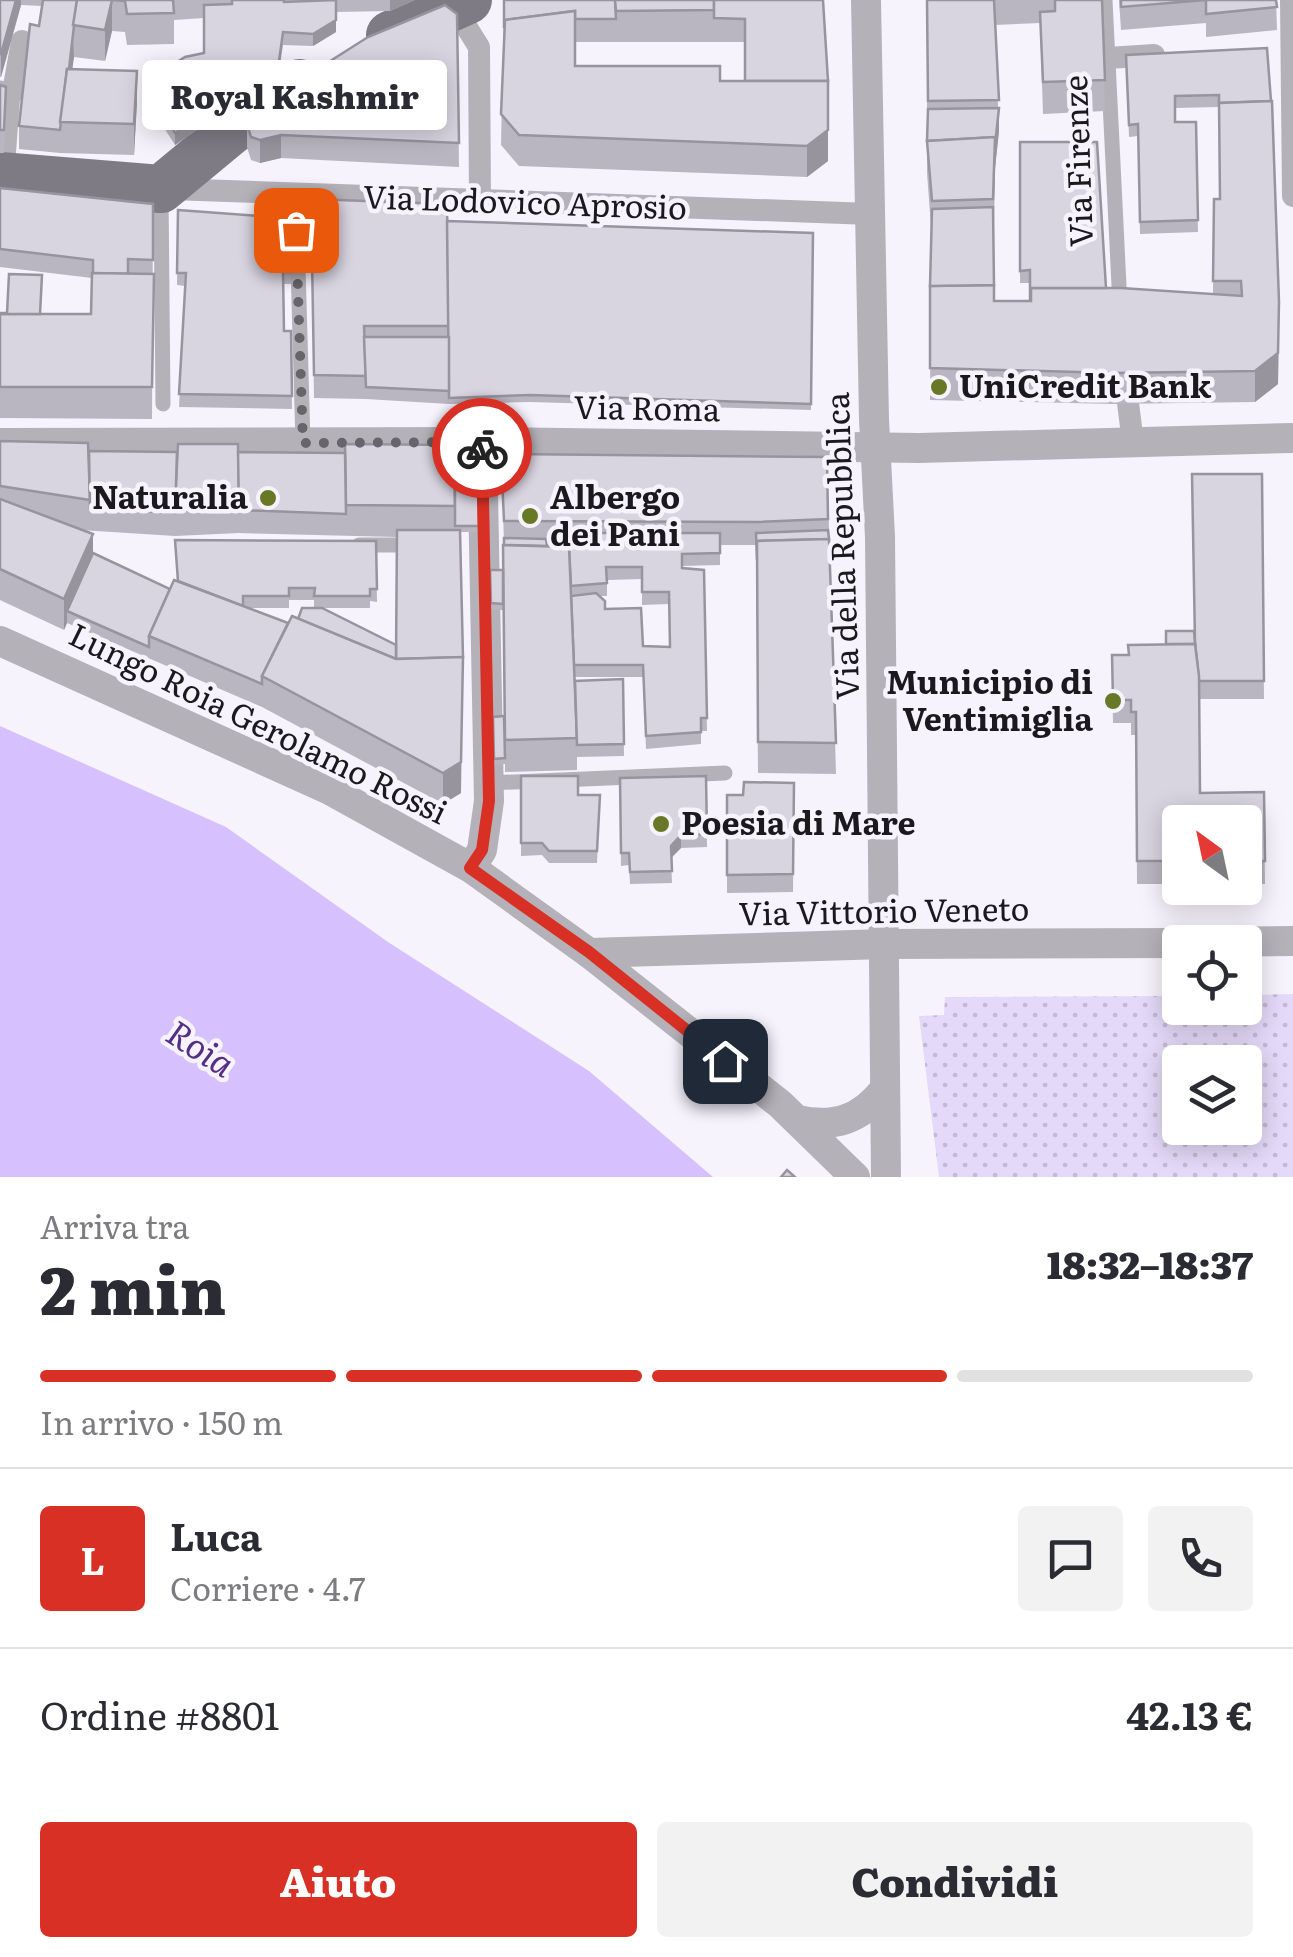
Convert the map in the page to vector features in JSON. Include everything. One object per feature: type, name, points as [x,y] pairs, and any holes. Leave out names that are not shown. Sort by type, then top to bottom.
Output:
[{"type":"main road","points":[[162,189],[231,131],[294,87],[462,2]]},
{"type":"main road","name":"Via Lodovico Aprosio","points":[[3,176],[162,189]]},
{"type":"street","name":"Via della Repubblica","points":[[866,0],[886,1177]]},
{"type":"street","points":[[1290,0],[1282,47],[1293,196]]},
{"type":"street","points":[[462,2],[479,47],[480,202]]},
{"type":"street","points":[[7,90],[22,41]]},
{"type":"street","points":[[1108,58],[1174,54]]},
{"type":"street","name":"Via Lodovico Aprosio","points":[[162,189],[871,214]]},
{"type":"street","points":[[1128,403],[1133,443]]},
{"type":"street","name":"Via Roma","points":[[0,443],[482,442],[876,447],[1293,438]]},
{"type":"street","points":[[470,868],[482,850],[488,824],[475,544],[482,442]]},
{"type":"street","name":"Lungo Roia Gerolamo Rossi","points":[[0,641],[314,783],[470,868],[589,952],[797,1120],[855,1177]]},
{"type":"street","points":[[1262,941],[1293,941]]},
{"type":"street","name":"Via Vittorio Veneto","points":[[589,952],[884,944],[1162,943]]},
{"type":"street","points":[[797,1120],[818,1124],[853,1118],[870,1107],[884,1090]]},
{"type":"lane","name":"Via Firenze","points":[[1105,0],[1114,241],[1121,319]]},
{"type":"lane","points":[[3,176],[7,90]]},
{"type":"lane","points":[[162,189],[162,404]]},
{"type":"lane","points":[[296,195],[303,443]]},
{"type":"lane","points":[[333,545],[428,544]]},
{"type":"lane","points":[[489,784],[725,774]]},
{"type":"shaded area","points":[[1293,994],[1293,1177],[939,1177],[919,1016],[944,1015],[945,997],[1162,996],[1162,1025],[1262,1025],[1262,995]]},
{"type":"water","name":"Roia","points":[[0,726],[226,827],[388,942],[589,1071],[713,1177],[0,1177]]},
{"type":"building","points":[[0,0],[16,0],[1,54],[0,54]]},
{"type":"building","points":[[43,0],[77,0],[60,130],[19,126],[30,24],[39,26]]},
{"type":"building","points":[[77,0],[112,0],[105,30],[73,25]]},
{"type":"building","points":[[112,0],[173,0],[174,13],[127,14],[125,1]]},
{"type":"building","points":[[232,0],[336,0],[336,20],[313,34],[283,32],[279,61],[175,133],[150,93],[153,78],[185,57],[204,53],[204,5],[232,4]]},
{"type":"building","points":[[504,0],[615,0],[616,19],[575,19],[575,11],[505,20],[504,28]]},
{"type":"building","points":[[615,0],[714,0],[714,10],[616,11]]},
{"type":"building","points":[[714,0],[823,0],[828,81],[745,81],[745,19],[714,18]]},
{"type":"building","points":[[927,0],[994,0],[999,100],[928,101]]},
{"type":"building","points":[[1055,0],[1102,0],[1105,80],[1043,82],[1040,12],[1055,11]]},
{"type":"building","points":[[1121,0],[1206,0],[1121,7]]},
{"type":"building","points":[[1206,0],[1276,0],[1277,7],[1206,14]]},
{"type":"building","points":[[445,5],[457,14],[459,143],[251,137],[247,124],[253,110],[368,37]],"holes":[[[388,71],[402,72],[400,100],[371,98],[371,82]]]},
{"type":"building","points":[[575,11],[575,66],[720,66],[720,81],[828,81],[828,130],[807,146],[519,135],[501,114],[505,20]]},
{"type":"building","points":[[1267,48],[1271,101],[1219,103],[1219,95],[1175,96],[1175,122],[1196,122],[1198,220],[1140,222],[1138,124],[1129,125],[1126,55]]},
{"type":"building","points":[[67,69],[137,71],[134,124],[60,122]]},
{"type":"building","points":[[0,85],[6,87],[4,130],[0,130]]},
{"type":"building","points":[[1272,101],[1278,353],[1255,371],[1114,373],[930,368],[930,286],[994,285],[994,301],[1031,301],[1031,288],[1121,288],[1242,296],[1241,281],[1213,281],[1214,199],[1220,199],[1219,103]]},
{"type":"building","points":[[999,108],[995,145],[995,137],[927,141],[928,109]]},
{"type":"building","points":[[995,137],[993,199],[932,201],[927,141]]},
{"type":"building","points":[[1020,142],[1097,142],[1106,288],[1031,288],[1030,301],[1030,270],[1020,271]]},
{"type":"building","points":[[0,188],[153,204],[153,260],[128,259],[128,274],[93,273],[93,260],[0,249]]},
{"type":"building","points":[[311,199],[447,204],[449,326],[364,326],[366,376],[314,375]]},
{"type":"building","points":[[993,207],[994,285],[930,286],[932,209]]},
{"type":"building","points":[[178,210],[258,216],[258,210],[291,211],[291,272],[283,272],[284,331],[291,331],[292,396],[179,394],[186,273],[177,273]]},
{"type":"building","points":[[447,221],[813,233],[811,404],[530,395],[449,398]]},
{"type":"building","points":[[92,273],[154,274],[152,387],[0,387],[0,314],[91,314]]},
{"type":"building","points":[[9,274],[42,275],[40,314],[0,314],[7,313]]},
{"type":"building","points":[[364,337],[449,337],[449,391],[366,387]]},
{"type":"building","points":[[0,441],[88,443],[90,500],[0,486]]},
{"type":"building","points":[[178,444],[238,444],[239,502],[175,504]]},
{"type":"building","points":[[345,444],[454,445],[455,506],[346,505]]},
{"type":"building","points":[[89,451],[177,452],[175,513],[90,508]]},
{"type":"building","points":[[238,452],[345,453],[346,514],[239,510]]},
{"type":"building","points":[[501,454],[827,457],[828,519],[504,521]]},
{"type":"building","points":[[1192,474],[1262,474],[1264,681],[1199,681]]},
{"type":"building","points":[[455,477],[478,477],[479,526],[455,526]]},
{"type":"building","points":[[0,499],[93,534],[64,599],[0,569]]},
{"type":"building","points":[[397,530],[460,530],[463,657],[396,659]]},
{"type":"building","points":[[828,530],[829,539],[757,541],[757,560],[756,533]]},
{"type":"building","points":[[563,533],[720,533],[720,553],[682,554],[682,568],[704,570],[707,718],[701,718],[701,732],[646,736],[643,665],[574,665],[571,596],[596,593],[605,601],[605,609],[641,608],[643,646],[670,647],[669,592],[642,592],[642,567],[606,567],[607,583],[571,586],[569,547],[560,546]]},
{"type":"building","points":[[504,538],[546,539],[547,546],[504,545]]},
{"type":"building","points":[[829,539],[836,743],[758,742],[757,541]]},
{"type":"building","points":[[175,540],[376,541],[377,589],[370,589],[370,596],[314,596],[315,588],[289,588],[289,596],[243,596],[243,606],[178,581]]},
{"type":"building","points":[[503,545],[569,547],[577,738],[505,740]]},
{"type":"building","points":[[93,553],[170,589],[149,636],[149,647],[67,611]]},
{"type":"building","points":[[490,570],[503,570],[503,604],[491,603]]},
{"type":"building","points":[[174,580],[288,623],[262,676],[262,684],[149,636]]},
{"type":"building","points":[[302,608],[322,608],[396,645],[396,659],[298,619]]},
{"type":"building","points":[[292,616],[396,659],[463,657],[461,762],[443,773],[262,676]]},
{"type":"building","points":[[1166,631],[1194,631],[1195,644],[1166,644]]},
{"type":"building","points":[[1195,644],[1200,793],[1264,792],[1265,861],[1262,805],[1162,805],[1162,861],[1137,861],[1136,712],[1131,712],[1131,700],[1113,700],[1112,655],[1129,655],[1128,645]]},
{"type":"building","points":[[623,679],[624,744],[577,745],[575,681]]},
{"type":"building","points":[[504,716],[505,758],[494,759],[493,717]]},
{"type":"building","points":[[521,776],[578,776],[578,795],[600,795],[597,851],[549,851],[542,843],[521,843]]},
{"type":"building","points":[[706,776],[707,834],[681,835],[671,846],[672,871],[630,872],[629,853],[621,853],[620,778]]},
{"type":"building","points":[[744,782],[794,783],[793,874],[727,875],[727,795],[743,795]]},
{"type":"way so far","points":[[296,230],[303,443],[482,442],[482,448]]},
{"type":"place","name":"Royal Kashmir","points":[[296,230]]},
{"type":"place","name":"UniCredit Bank","points":[[939,387]]},
{"type":"place","name":"Naturalia","points":[[268,498]]},
{"type":"place","name":"Albergo dei Pani","points":[[530,516]]},
{"type":"place","name":"Municipio di Ventimiglia","points":[[1113,701]]},
{"type":"place","name":"Poesia di Mare","points":[[661,824]]},
{"type":"route","points":[[482,448],[489,801],[482,850],[470,868],[589,952],[725,1061]]}]
